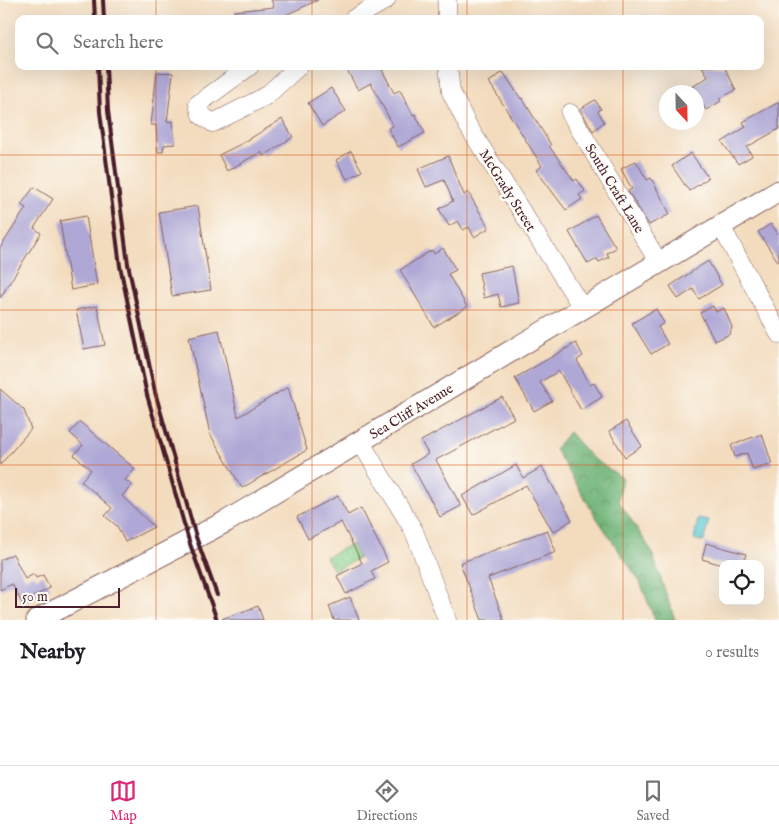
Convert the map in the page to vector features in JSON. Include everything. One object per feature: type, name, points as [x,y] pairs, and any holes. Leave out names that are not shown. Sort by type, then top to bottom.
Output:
[{"type":"street","points":[[360,15],[386,0]]},
{"type":"street","points":[[447,0],[447,15]]},
{"type":"street","points":[[245,70],[198,104],[201,115],[213,122],[266,96],[295,70]]},
{"type":"street","name":"McGrady Street","points":[[448,70],[451,92],[468,126],[582,309]]},
{"type":"street","name":"South Craft Lane","points":[[570,113],[659,263]]},
{"type":"street","name":"Sea Cliff Avenue","points":[[37,620],[227,521],[779,191]]},
{"type":"street","points":[[721,226],[779,334]]},
{"type":"street","points":[[360,441],[414,531],[447,620]]},
{"type":"green space","points":[[569,432],[592,458],[623,478],[618,500],[651,550],[675,620],[655,620],[640,582],[598,520],[555,449]]},
{"type":"green space","points":[[352,544],[359,558],[334,571],[326,557]]},
{"type":"water","points":[[698,518],[709,520],[704,542],[694,539]]},
{"type":"building","points":[[271,0],[318,0],[286,15],[234,15],[234,11],[274,7]]},
{"type":"building","points":[[352,70],[382,70],[394,93],[400,90],[425,133],[398,147],[388,128],[393,126],[371,83],[358,90],[348,72]]},
{"type":"building","points":[[704,70],[726,70],[736,90],[719,99],[721,101],[706,110],[704,107],[704,85],[695,85],[708,77]]},
{"type":"building","points":[[157,72],[173,73],[167,122],[173,121],[175,144],[164,145],[163,152],[158,152],[156,125],[151,125]]},
{"type":"building","points":[[503,72],[522,98],[551,145],[549,146],[574,181],[577,179],[585,191],[579,195],[582,199],[566,210],[536,170],[542,166],[489,82]]},
{"type":"building","points":[[331,88],[346,111],[322,126],[308,103]]},
{"type":"building","points":[[595,100],[601,109],[598,111],[604,122],[593,131],[580,109]]},
{"type":"building","points":[[779,102],[779,129],[747,147],[752,156],[738,164],[722,142],[746,127],[743,122]]},
{"type":"building","points":[[282,119],[293,137],[264,156],[261,152],[227,171],[219,155]]},
{"type":"building","points":[[351,151],[362,171],[347,179],[336,160]]},
{"type":"building","points":[[691,153],[708,178],[689,191],[672,166]]},
{"type":"building","points":[[448,156],[464,195],[468,192],[489,228],[474,237],[469,227],[463,230],[458,221],[449,226],[439,209],[453,201],[444,180],[426,187],[418,169]]},
{"type":"building","points":[[636,161],[647,180],[651,178],[670,214],[649,225],[628,191],[632,189],[621,169]]},
{"type":"building","points":[[34,187],[53,199],[34,228],[41,233],[0,298],[0,248],[26,208],[21,205]]},
{"type":"building","points":[[198,206],[211,290],[172,296],[159,212]]},
{"type":"building","points":[[596,215],[616,248],[607,253],[609,257],[599,262],[597,259],[588,264],[569,232]]},
{"type":"building","points":[[86,216],[97,285],[71,290],[60,221]]},
{"type":"building","points":[[771,224],[779,235],[779,263],[758,232]]},
{"type":"building","points":[[443,248],[456,270],[448,274],[467,307],[434,327],[400,270],[432,250],[434,254]]},
{"type":"building","points":[[708,261],[722,285],[699,299],[693,289],[678,299],[670,286]]},
{"type":"building","points":[[512,266],[519,303],[501,307],[498,294],[484,298],[479,273]]},
{"type":"building","points":[[97,306],[105,345],[84,349],[76,310]]},
{"type":"building","points":[[713,306],[716,312],[724,308],[732,327],[730,334],[715,341],[700,313]]},
{"type":"building","points":[[656,309],[664,323],[658,327],[668,344],[651,354],[632,323]]},
{"type":"building","points":[[219,330],[238,417],[288,387],[307,450],[242,488],[210,434],[189,337]]},
{"type":"building","points":[[576,343],[583,356],[577,360],[590,385],[594,383],[602,397],[581,410],[559,371],[540,382],[552,401],[534,411],[515,378]]},
{"type":"building","points":[[0,389],[24,410],[31,429],[0,465]]},
{"type":"building","points":[[502,397],[514,418],[436,460],[461,506],[440,517],[411,464],[428,454],[421,441]]},
{"type":"building","points":[[626,421],[642,446],[625,457],[609,431]]},
{"type":"building","points":[[80,422],[135,469],[125,480],[132,485],[122,496],[154,527],[125,542],[117,526],[105,516],[112,508],[81,481],[91,470],[74,455],[83,445],[70,433]]},
{"type":"building","points":[[762,434],[772,464],[753,470],[747,453],[735,457],[731,445]]},
{"type":"building","points":[[516,465],[523,478],[542,467],[572,520],[553,532],[526,485],[473,515],[462,496]]},
{"type":"building","points":[[338,496],[348,515],[361,508],[388,562],[371,571],[375,579],[346,594],[337,576],[362,563],[341,522],[308,539],[297,517]]},
{"type":"building","points":[[547,530],[556,552],[488,578],[504,620],[482,620],[460,563]]},
{"type":"building","points":[[706,543],[746,554],[744,560],[719,560],[719,564],[702,559]]},
{"type":"building","points":[[13,554],[25,579],[34,574],[36,578],[43,575],[50,588],[22,603],[12,584],[0,590],[0,560]]},
{"type":"building","points":[[350,597],[359,620],[334,620],[329,606]]},
{"type":"building","points":[[258,606],[263,620],[222,620],[222,619]]},
{"type":"railway","points":[[94,0],[95,15]]},
{"type":"railway","points":[[103,0],[104,15]]},
{"type":"railway","points":[[98,70],[100,112],[120,266],[147,395],[189,541],[217,620]]},
{"type":"railway","points":[[106,70],[108,111],[128,264],[155,392],[196,537],[217,595]]}]
